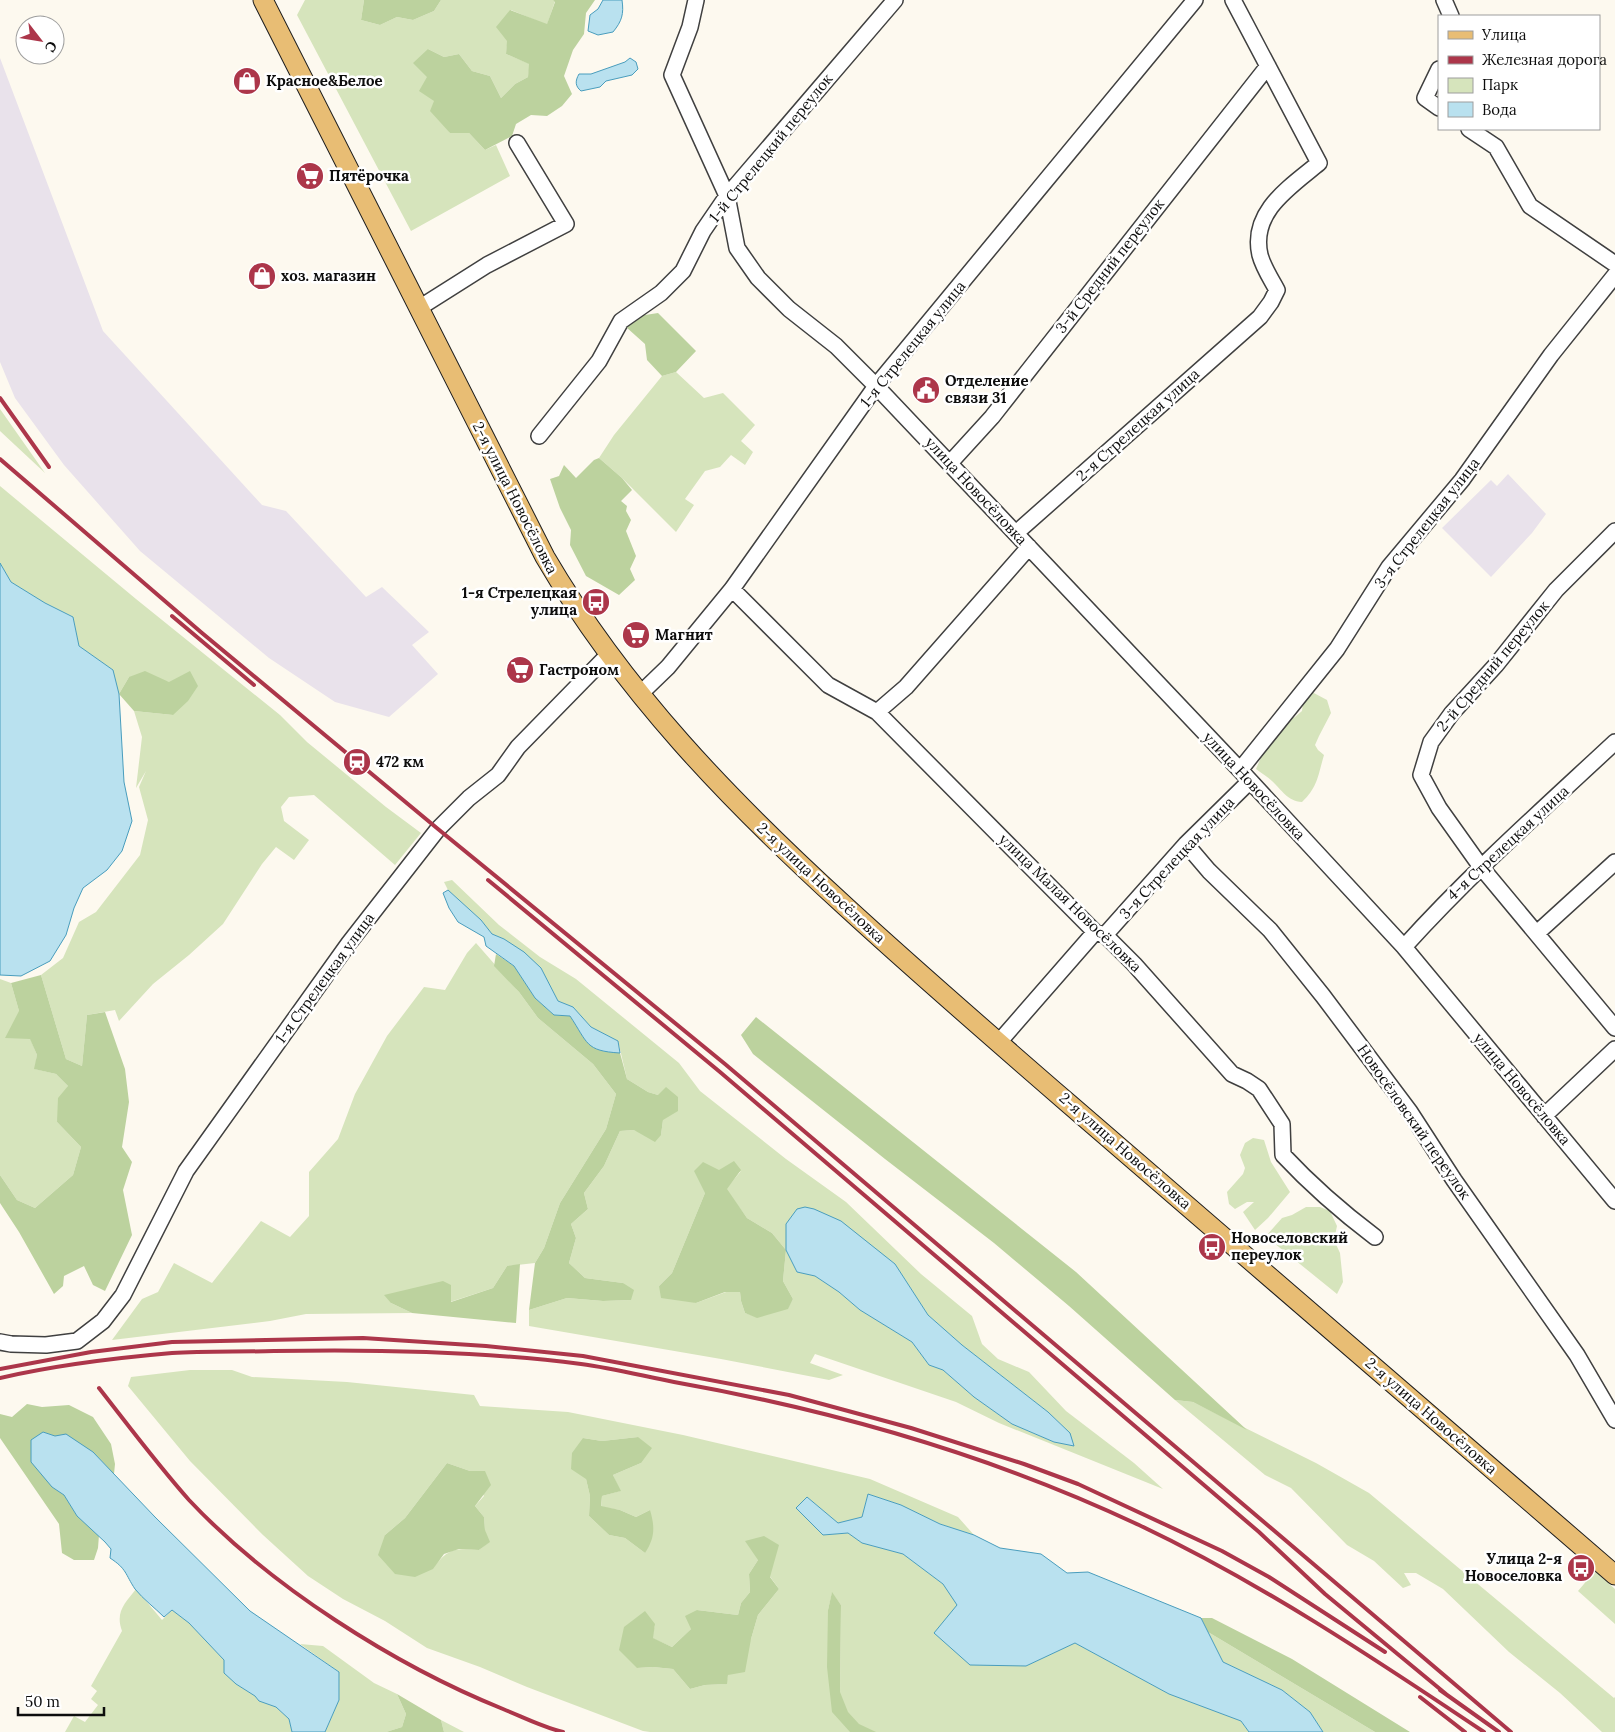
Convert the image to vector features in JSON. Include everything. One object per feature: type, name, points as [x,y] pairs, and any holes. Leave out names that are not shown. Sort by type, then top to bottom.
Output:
[{"type":"main road","name":"2-я улица Новосёловка","points":[[265,1],[545,557],[585,623],[640,694],[707,772],[777,843],[926,980],[1615,1575]]},
{"type":"street","name":"улица Новосёловка","points":[[696,0],[690,27],[672,75],[727,196],[737,248],[758,278],[789,308],[836,346],[876,386],[1404,947],[1615,1201]]},
{"type":"street","name":"1-й Стрелецкий переулок","points":[[540,436],[599,361],[621,321],[661,293],[683,271],[703,231],[727,196],[895,0]]},
{"type":"street","name":"1-я Стрелецкая улица","points":[[640,694],[668,667],[732,588],[876,386],[1195,0]]},
{"type":"street","points":[[1232,0],[1268,66]]},
{"type":"street","points":[[1444,0],[1450,15]]},
{"type":"street","name":"2-я Стрелецкая улица","points":[[1016,533],[1260,317],[1271,302],[1277,290],[1260,256],[1258,235],[1263,219],[1273,203],[1319,163],[1268,66]]},
{"type":"street","name":"3-й Средний переулок","points":[[950,463],[992,417],[1268,66]]},
{"type":"street","points":[[1438,71],[1425,98],[1438,107]]},
{"type":"street","points":[[1470,130],[1496,147],[1530,206],[1615,264]]},
{"type":"street","points":[[419,308],[487,264],[566,224],[517,143]]},
{"type":"street","name":"3-я Стрелецкая улица","points":[[999,1042],[1186,844],[1245,776],[1336,649],[1388,567],[1462,480],[1552,355],[1615,275]]},
{"type":"street","name":"2-й Средний переулок","points":[[1615,531],[1556,590],[1496,665],[1452,712],[1431,742],[1421,775],[1439,808],[1481,867],[1615,1028]]},
{"type":"street","points":[[877,712],[906,687],[1029,547]]},
{"type":"street","name":"улица Малая Новосёловка","points":[[732,588],[828,685],[877,712],[1100,933],[1134,964],[1232,1074],[1247,1080],[1259,1090],[1282,1124],[1283,1155],[1306,1180],[1348,1217],[1375,1237]]},
{"type":"street","name":"1-я Стрелецкая улица","points":[[0,1342],[46,1345],[77,1341],[103,1321],[123,1295],[186,1171],[348,943],[442,824],[469,798],[498,775],[518,747],[608,655]]},
{"type":"street","name":"4-я Стрелецкая улица","points":[[1404,947],[1443,904],[1481,867],[1615,742]]},
{"type":"street","name":"Новосёловский переулок","points":[[1186,844],[1209,871],[1270,930],[1323,996],[1410,1112],[1454,1180],[1577,1355],[1615,1420]]},
{"type":"street","points":[[1537,933],[1615,862]]},
{"type":"street","points":[[1544,1116],[1615,1050]]},
{"type":"shaded area","points":[[0,58],[103,331],[262,505],[286,511],[366,597],[382,587],[429,632],[412,645],[438,674],[389,717],[335,702],[269,658],[140,551],[64,465],[15,398],[0,362]]},
{"type":"shaded area","points":[[1508,474],[1546,514],[1532,533],[1491,577],[1442,528],[1491,480],[1497,486]]},
{"type":"green space","points":[[305,0],[364,0],[361,20],[380,25],[397,17],[413,20],[434,11],[441,0],[555,1],[547,25],[511,10],[506,54],[530,64],[528,77],[515,84],[501,98],[490,76],[472,71],[459,54],[444,57],[428,49],[427,77],[434,101],[450,133],[469,133],[485,150],[496,145],[510,176],[411,231],[297,15]]},
{"type":"green space","points":[[364,0],[441,0],[434,11],[413,20],[397,17],[380,25],[361,20]]},
{"type":"green space","points":[[553,0],[595,0],[586,13],[584,34],[573,50],[564,76],[572,94],[562,106],[547,116],[531,115],[516,124],[512,136],[485,150],[469,133],[450,133],[430,111],[434,101],[419,91],[427,77],[413,63],[428,49],[444,57],[459,54],[472,71],[490,76],[501,98],[515,84],[528,77],[529,64],[506,54],[507,41],[496,27],[510,10],[547,24],[555,2]]},
{"type":"green space","points":[[658,313],[696,351],[676,372],[662,376],[647,360],[645,344],[626,327],[639,316]]},
{"type":"green space","points":[[676,372],[704,398],[723,393],[755,425],[741,441],[753,452],[745,465],[731,455],[720,467],[705,471],[685,499],[694,505],[676,532],[622,478],[599,458],[614,435],[662,376]]},
{"type":"green space","points":[[0,409],[45,473],[0,431]]},
{"type":"green space","points":[[599,458],[622,478],[632,490],[621,501],[627,506],[626,511],[631,520],[626,531],[636,556],[630,569],[635,580],[619,595],[586,576],[570,545],[571,530],[560,508],[550,479],[559,476],[564,465],[576,478],[594,460]]},
{"type":"green space","points":[[0,486],[280,715],[307,742],[386,807],[421,833],[395,865],[314,795],[289,797],[281,807],[284,821],[309,840],[294,860],[276,847],[262,864],[223,924],[153,984],[119,1021],[115,1010],[87,1015],[82,1066],[66,1059],[41,975],[63,958],[79,922],[96,912],[140,855],[148,820],[139,787],[146,771],[136,788],[142,737],[134,711],[173,715],[169,682],[129,677],[119,694],[113,670],[79,646],[73,617],[45,603],[11,582],[0,563]]},
{"type":"green space","points":[[145,671],[169,682],[190,671],[198,686],[188,701],[173,715],[134,711],[119,694],[129,677]]},
{"type":"green space","points":[[1312,692],[1327,700],[1331,713],[1315,745],[1324,755],[1319,775],[1311,791],[1302,802],[1292,800],[1256,769],[1265,748],[1286,722],[1302,711],[1303,703]]},
{"type":"green space","points":[[452,880],[499,925],[540,957],[576,979],[679,1063],[700,1091],[786,1159],[846,1202],[921,1274],[972,1316],[982,1344],[998,1359],[1029,1372],[1066,1411],[1134,1463],[1163,1489],[999,1423],[956,1402],[815,1354],[810,1363],[843,1375],[829,1380],[721,1359],[529,1326],[529,1310],[567,1298],[603,1301],[631,1300],[623,1283],[585,1278],[569,1263],[576,1238],[571,1224],[588,1209],[584,1193],[604,1166],[620,1131],[634,1130],[661,1135],[663,1120],[658,1095],[648,1092],[627,1079],[618,1041],[591,1027],[573,1007],[558,1001],[541,968],[504,939],[492,934],[481,920],[448,890],[444,882]],"holes":[[[741,1171],[726,1189],[747,1218],[772,1233],[786,1250],[783,1281],[793,1299],[788,1308],[757,1317],[745,1313],[740,1292],[726,1292],[696,1303],[659,1286],[672,1273],[705,1193]],[[786,1224],[871,1246],[895,1264],[928,1315],[962,1345],[1048,1412],[1070,1433],[1054,1442],[1012,1424],[974,1397],[943,1370],[929,1365],[912,1342],[860,1310],[839,1292],[815,1276],[797,1272],[786,1250]]]},
{"type":"green space","points":[[476,943],[519,992],[538,1018],[593,1064],[616,1094],[606,1129],[560,1203],[544,1248],[535,1263],[507,1266],[493,1288],[450,1302],[391,1303],[412,1313],[306,1314],[270,1321],[112,1340],[142,1299],[158,1292],[174,1263],[212,1283],[261,1221],[290,1237],[309,1216],[309,1172],[338,1139],[355,1094],[387,1036],[424,987],[445,990],[467,953]]},
{"type":"green space","points":[[496,954],[514,966],[535,998],[554,1015],[570,1016],[585,1039],[594,1048],[620,1053],[627,1079],[648,1092],[658,1095],[666,1087],[678,1097],[678,1111],[663,1120],[661,1135],[655,1142],[634,1130],[620,1131],[604,1166],[584,1193],[588,1209],[571,1224],[576,1238],[569,1263],[585,1278],[623,1283],[634,1290],[631,1300],[603,1301],[567,1298],[529,1310],[535,1263],[544,1248],[560,1203],[606,1129],[616,1094],[593,1064],[538,1018],[519,992],[494,966]]},
{"type":"green space","points":[[41,975],[66,1059],[82,1066],[87,1015],[105,1012],[125,1069],[129,1102],[122,1147],[132,1162],[123,1190],[132,1235],[105,1291],[93,1285],[84,1266],[64,1276],[63,1286],[54,1294],[19,1232],[0,1203],[0,1175],[17,1200],[35,1208],[73,1175],[81,1147],[57,1122],[58,1098],[68,1086],[56,1074],[34,1069],[37,1055],[30,1039],[5,1038],[19,1011],[11,983]]},
{"type":"green space","points":[[0,979],[11,983],[19,1011],[37,1055],[35,1069],[56,1074],[68,1086],[57,1122],[81,1147],[73,1175],[35,1208],[17,1200],[0,1175]]},
{"type":"green space","points":[[756,1017],[1076,1272],[1247,1430],[1193,1402],[1175,1400],[1069,1306],[994,1243],[753,1054],[741,1035]]},
{"type":"green space","points":[[1253,1138],[1264,1140],[1271,1162],[1290,1192],[1255,1230],[1243,1212],[1254,1202],[1247,1202],[1235,1209],[1229,1204],[1227,1192],[1243,1174],[1245,1168],[1240,1155],[1245,1143]]},
{"type":"green space","points":[[734,1161],[741,1170],[727,1189],[747,1218],[772,1233],[786,1250],[783,1281],[793,1299],[788,1309],[757,1318],[745,1313],[740,1292],[725,1292],[696,1303],[661,1298],[659,1286],[672,1273],[705,1193],[694,1171],[703,1162],[719,1170]]},
{"type":"green space","points":[[1306,1207],[1320,1207],[1330,1211],[1337,1226],[1334,1240],[1340,1253],[1343,1282],[1337,1294],[1274,1243],[1267,1235],[1282,1218]]},
{"type":"green space","points":[[520,1264],[516,1323],[412,1313],[391,1303],[384,1295],[443,1281],[451,1285],[451,1302],[493,1288],[507,1266]]},
{"type":"green space","points":[[190,1370],[232,1370],[252,1377],[347,1382],[474,1395],[480,1406],[568,1412],[683,1435],[870,1479],[958,1517],[974,1535],[940,1524],[901,1505],[868,1494],[862,1517],[838,1523],[807,1497],[823,1535],[848,1533],[862,1543],[903,1554],[943,1584],[957,1605],[1026,1666],[1075,1643],[1169,1694],[1241,1721],[1249,1732],[643,1731],[427,1648],[385,1621],[343,1599],[308,1576],[263,1535],[190,1461],[128,1386],[131,1377]],"holes":[[[638,1437],[641,1463],[613,1475],[620,1491],[602,1496],[601,1507],[620,1510],[636,1517],[650,1510],[645,1553],[625,1538],[609,1535],[589,1516],[590,1496],[586,1479],[583,1438],[602,1441]],[[447,1463],[470,1471],[484,1496],[475,1506],[484,1517],[485,1531],[489,1542],[479,1550],[463,1549],[447,1553],[432,1569],[385,1535],[405,1518]],[[758,1560],[779,1589],[758,1615],[751,1639],[728,1675],[726,1684],[705,1685],[690,1689],[673,1669],[637,1668],[655,1624],[652,1638],[672,1647],[691,1629],[697,1610],[738,1615],[741,1603],[750,1592],[749,1574]],[[832,1593],[841,1605],[840,1692],[828,1610]]]},
{"type":"green space","points":[[1175,1400],[1193,1402],[1316,1463],[1369,1493],[1615,1697],[1615,1732],[1602,1732],[1560,1693],[1509,1652],[1443,1589],[1416,1573],[1404,1573],[1411,1585],[1403,1588],[1374,1561],[1347,1545],[1291,1488],[1265,1475]]},
{"type":"green space","points":[[27,1404],[42,1407],[69,1405],[93,1417],[111,1444],[115,1464],[114,1474],[93,1452],[43,1432],[52,1487],[64,1495],[77,1516],[99,1535],[98,1548],[94,1560],[74,1560],[62,1553],[59,1524],[0,1438],[0,1414],[12,1417]]},
{"type":"green space","points":[[638,1437],[652,1448],[641,1463],[613,1475],[621,1491],[602,1496],[601,1506],[620,1510],[636,1517],[650,1510],[653,1532],[651,1542],[645,1553],[625,1538],[609,1535],[589,1516],[590,1496],[586,1479],[571,1469],[572,1453],[583,1438],[602,1441]]},
{"type":"green space","points":[[447,1463],[470,1471],[485,1471],[491,1485],[475,1506],[484,1517],[485,1530],[490,1542],[479,1550],[459,1549],[444,1554],[433,1569],[415,1577],[395,1574],[378,1555],[385,1535],[405,1518]]},
{"type":"green space","points":[[764,1536],[779,1545],[770,1577],[779,1589],[758,1615],[745,1672],[728,1675],[727,1684],[705,1685],[690,1689],[673,1669],[637,1668],[619,1650],[624,1627],[645,1611],[655,1624],[653,1638],[672,1647],[691,1629],[685,1616],[697,1610],[738,1615],[741,1603],[750,1592],[749,1574],[758,1560],[745,1541]]},
{"type":"green space","points":[[1595,1571],[1615,1589],[1615,1624],[1578,1591]]},
{"type":"green space","points":[[136,1589],[162,1620],[172,1610],[189,1623],[224,1660],[236,1684],[255,1696],[259,1701],[276,1707],[289,1719],[292,1732],[65,1732],[74,1716],[85,1722],[98,1705],[91,1699],[97,1691],[91,1686],[122,1631],[120,1613]]},
{"type":"green space","points":[[832,1592],[841,1605],[840,1692],[848,1712],[859,1724],[876,1732],[850,1732],[832,1712],[827,1667],[828,1610]]},
{"type":"green space","points":[[1201,1618],[1212,1618],[1292,1659],[1410,1732],[1375,1732],[1208,1632]]},
{"type":"green space","points":[[1208,1632],[1375,1732],[1323,1732],[1310,1712],[1282,1690],[1223,1662]]},
{"type":"green space","points":[[300,1644],[323,1646],[374,1683],[397,1694],[406,1714],[402,1727],[386,1732],[325,1732],[339,1700],[339,1672]]},
{"type":"green space","points":[[397,1694],[441,1720],[444,1732],[386,1732],[402,1727],[406,1714]]},
{"type":"green space","points":[[441,1720],[464,1732],[444,1732]]},
{"type":"water","points":[[603,0],[622,0],[623,9],[620,21],[613,32],[598,35],[588,31],[590,15],[598,9]]},
{"type":"water","points":[[630,58],[636,62],[638,69],[632,75],[606,81],[600,87],[581,91],[578,87],[576,81],[579,74],[591,74],[625,62]]},
{"type":"water","points":[[0,563],[11,582],[45,603],[73,617],[79,646],[113,670],[119,694],[124,782],[132,821],[122,851],[107,870],[83,888],[74,908],[66,935],[50,961],[21,976],[0,975]]},
{"type":"water","points":[[448,890],[481,920],[492,934],[504,939],[524,952],[541,968],[558,1001],[573,1007],[591,1027],[618,1041],[620,1053],[594,1048],[585,1039],[570,1016],[554,1015],[535,998],[514,966],[486,946],[484,937],[458,922],[449,908],[443,893]]},
{"type":"water","points":[[805,1207],[841,1221],[895,1264],[928,1315],[962,1345],[1048,1412],[1070,1433],[1074,1446],[1054,1442],[1012,1424],[974,1397],[943,1370],[929,1365],[912,1342],[860,1310],[839,1292],[815,1276],[797,1272],[786,1250],[786,1224],[797,1209]]},
{"type":"water","points":[[43,1432],[55,1436],[66,1434],[93,1452],[155,1517],[250,1611],[339,1672],[339,1700],[325,1732],[292,1732],[289,1719],[276,1707],[259,1701],[224,1673],[224,1660],[189,1623],[172,1610],[164,1617],[138,1593],[123,1569],[110,1558],[111,1549],[77,1516],[64,1495],[52,1487],[31,1462],[31,1440]]},
{"type":"water","points":[[868,1494],[901,1505],[940,1524],[974,1535],[1000,1548],[1041,1554],[1067,1573],[1088,1572],[1201,1618],[1223,1662],[1282,1690],[1310,1712],[1323,1732],[1249,1732],[1241,1721],[1169,1694],[1075,1643],[1026,1666],[970,1665],[934,1633],[957,1605],[943,1584],[903,1554],[862,1543],[848,1533],[823,1535],[796,1508],[807,1497],[838,1523],[862,1517]]},
{"type":"railway","points":[[0,398],[49,467]]},
{"type":"railway","points":[[0,459],[202,633],[725,1064],[1511,1732]]},
{"type":"railway","points":[[172,616],[254,685]]},
{"type":"railway","points":[[488,880],[720,1072],[1259,1532],[1325,1594],[1446,1694]]},
{"type":"railway","points":[[0,1369],[91,1352],[172,1342],[363,1338],[486,1346],[583,1356],[789,1395],[911,1428],[1024,1464],[1078,1484],[1222,1551],[1269,1577],[1385,1652]]},
{"type":"railway","points":[[0,1378],[85,1362],[172,1353],[312,1350],[428,1352],[504,1356],[593,1366],[793,1406],[911,1438],[969,1457],[1027,1477],[1139,1525],[1229,1571],[1272,1596],[1358,1649],[1484,1732]]},
{"type":"railway","points":[[99,1388],[189,1500],[221,1532],[295,1592],[377,1646],[419,1670],[540,1725],[563,1732]]},
{"type":"railway","points":[[1440,1690],[1499,1732]]},
{"type":"railway","points":[[1420,1697],[1465,1732]]},
{"type":"place","name":"Красное&Белое","points":[[247,81]]},
{"type":"place","name":"Пятёрочка","points":[[310,176]]},
{"type":"place","name":"хоз. магазин","points":[[262,276]]},
{"type":"place","name":"Отделение связи 31","points":[[926,390]]},
{"type":"place","name":"1-я Стрелецкая улица","points":[[596,602]]},
{"type":"place","name":"Магнит","points":[[636,635]]},
{"type":"place","name":"Гастроном","points":[[520,670]]},
{"type":"place","name":"472 км","points":[[357,762]]},
{"type":"place","name":"Новоселовский переулок","points":[[1212,1247]]},
{"type":"place","name":"Улица 2-я Новоселовка","points":[[1581,1568]]}]
